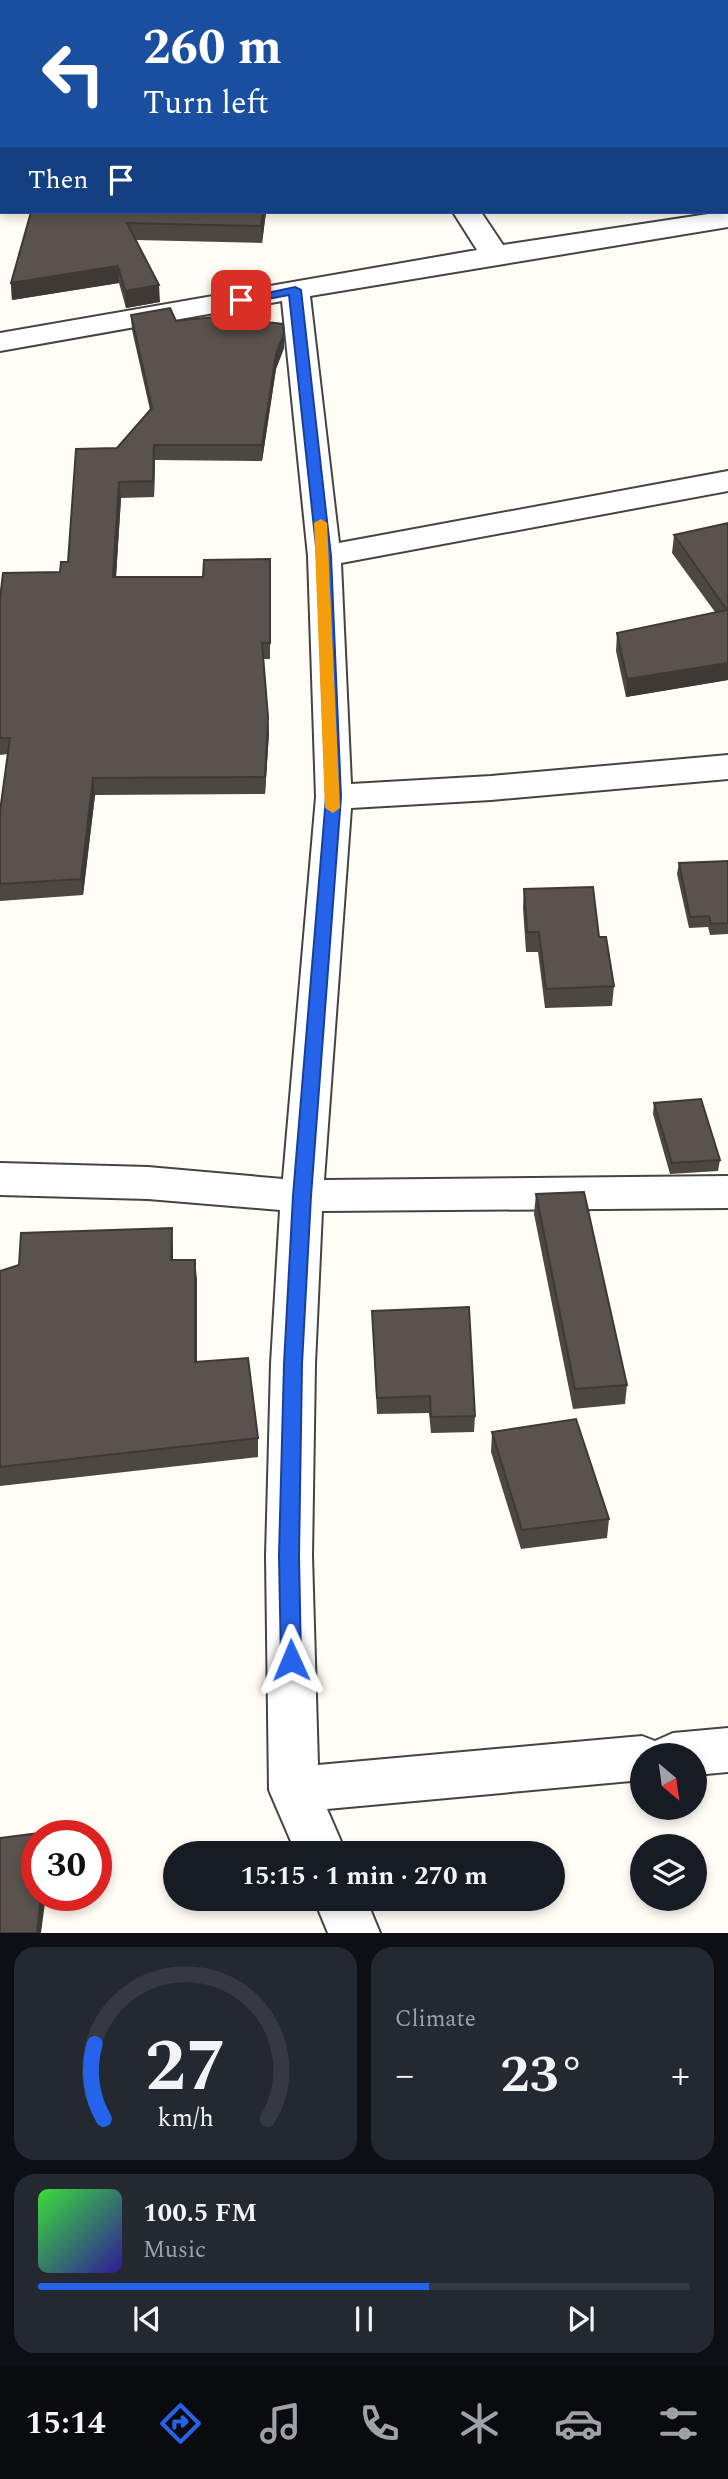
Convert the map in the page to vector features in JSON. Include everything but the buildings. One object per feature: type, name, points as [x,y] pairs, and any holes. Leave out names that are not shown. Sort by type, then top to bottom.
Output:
[{"type":"street","points":[[468,214],[495,255]]},
{"type":"street","points":[[0,342],[495,255],[728,219]]},
{"type":"street","points":[[295,290],[324,556],[334,797],[302,1196],[293,1364],[289,1556],[294,1790],[316,1841]]},
{"type":"street","points":[[324,556],[728,481]]},
{"type":"street","points":[[334,797],[491,788],[728,767]]},
{"type":"street","points":[[0,1179],[148,1183],[302,1196],[728,1192]]},
{"type":"street","points":[[707,1752],[728,1750]]},
{"type":"street","points":[[294,1790],[630,1759]]},
{"type":"street","points":[[345,1911],[354,1933]]},
{"type":"slow traffic","points":[[321,523],[333,808]]},
{"type":"route","points":[[241,300],[295,290],[324,556],[334,797],[302,1196],[293,1364],[289,1556],[291,1660]]}]
